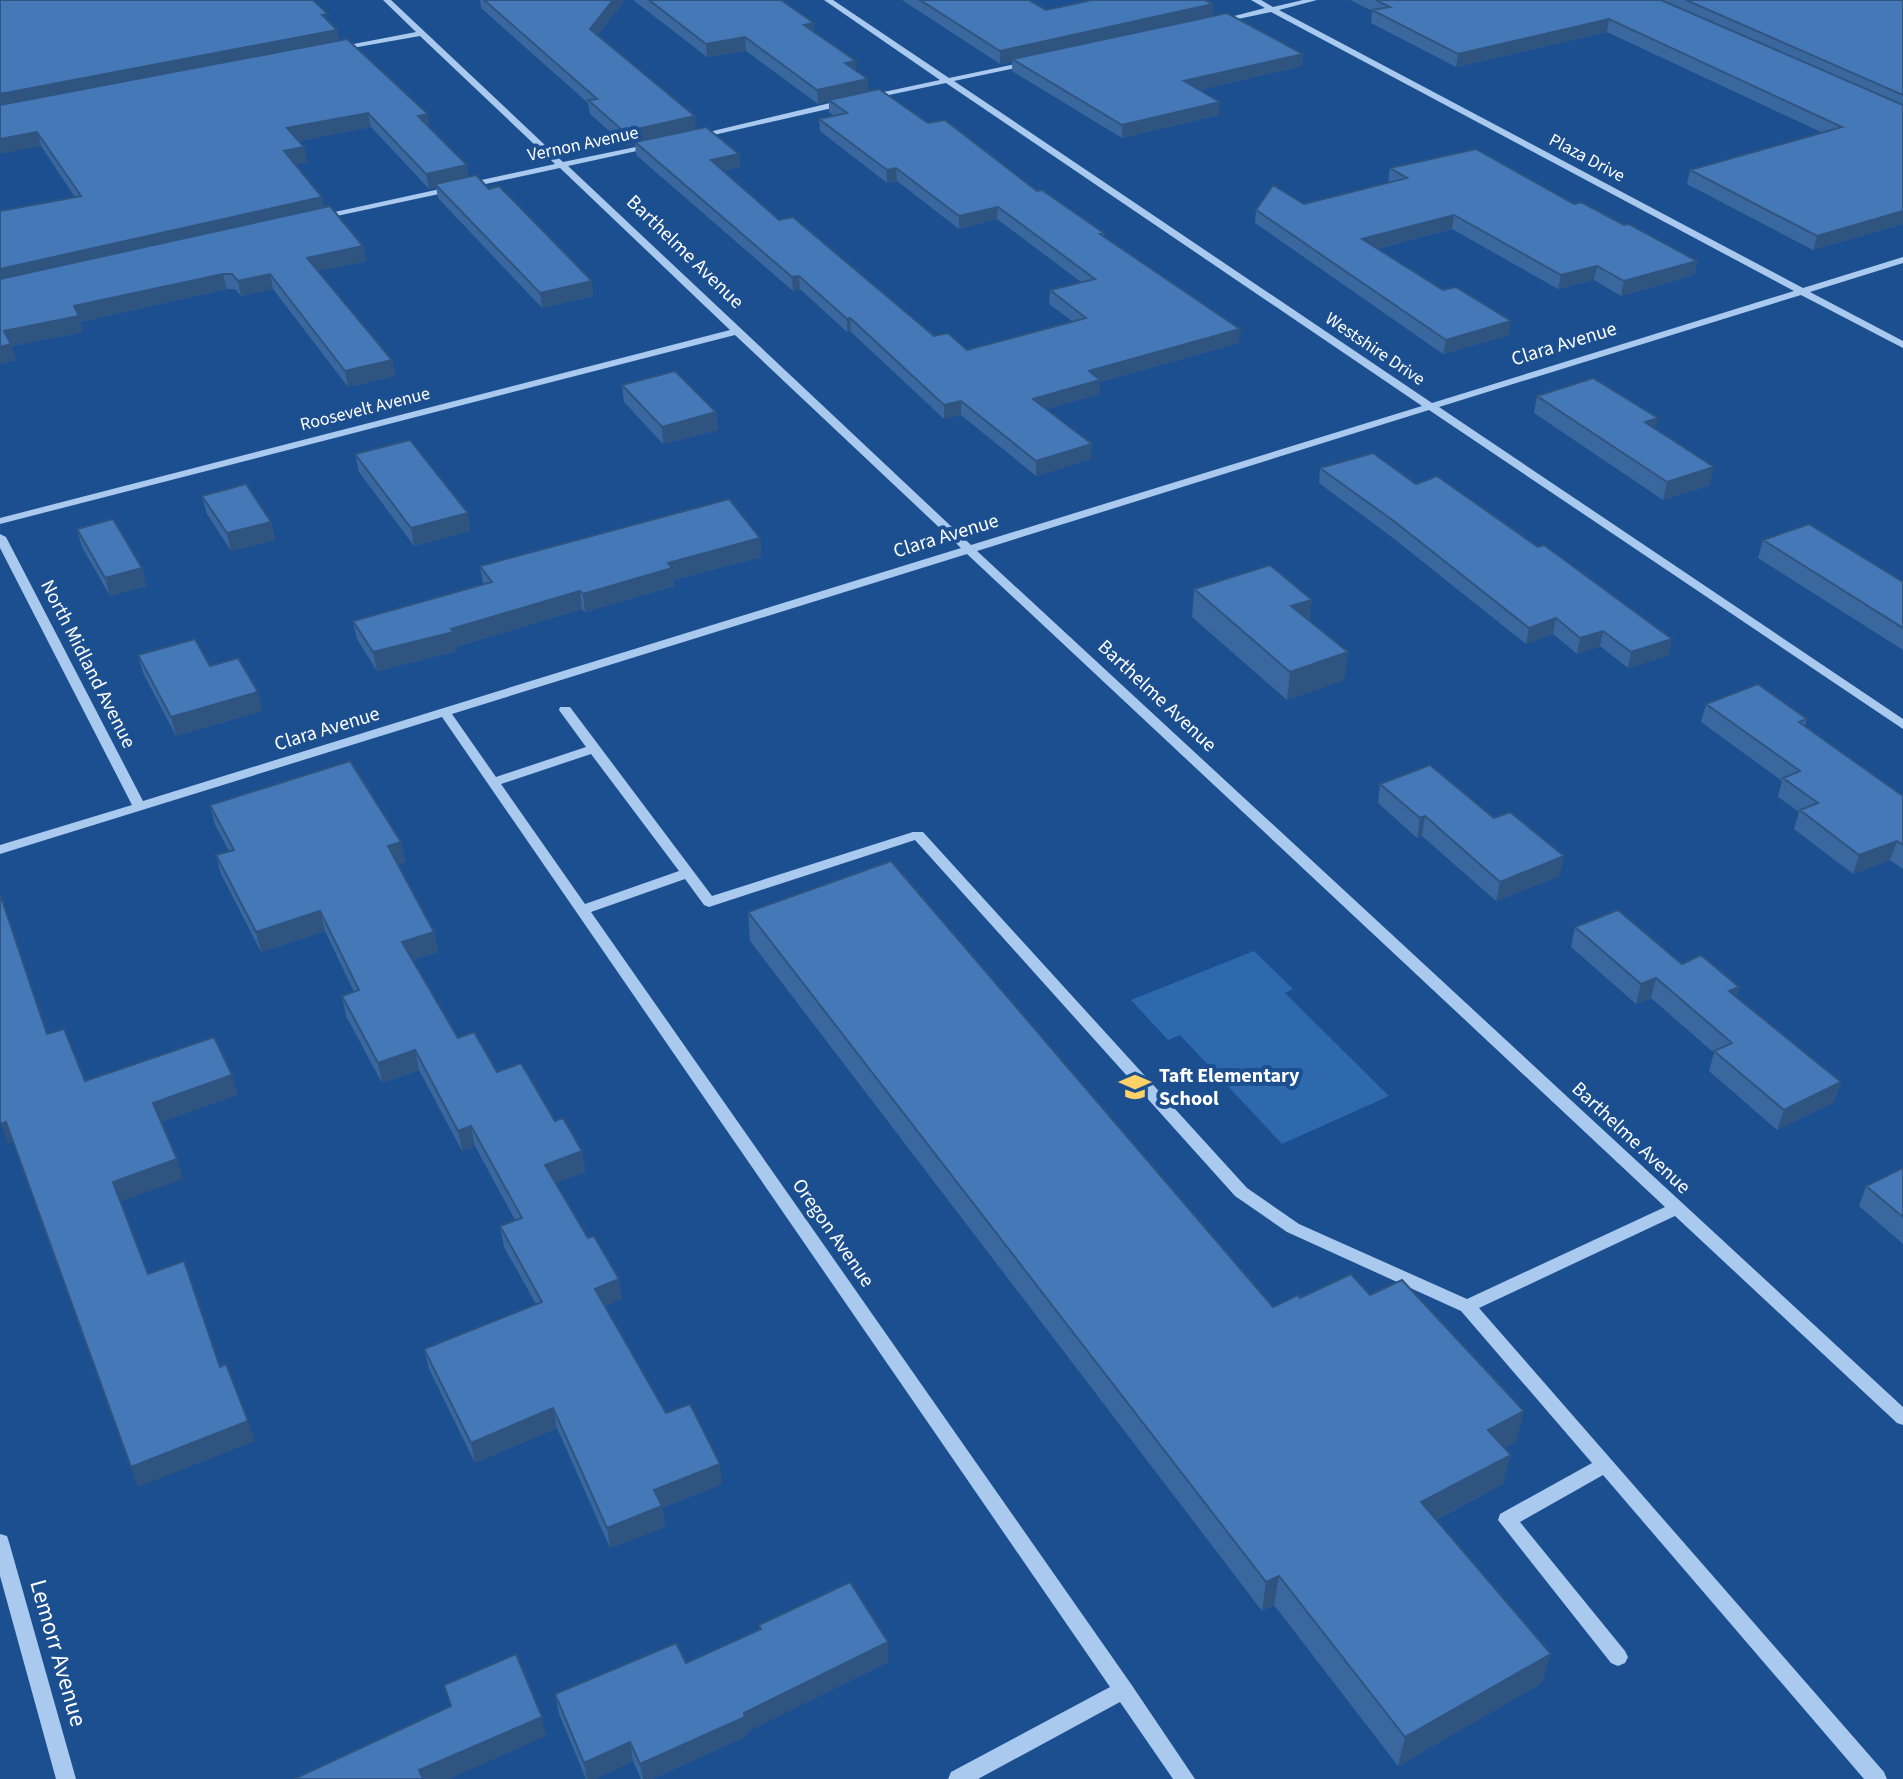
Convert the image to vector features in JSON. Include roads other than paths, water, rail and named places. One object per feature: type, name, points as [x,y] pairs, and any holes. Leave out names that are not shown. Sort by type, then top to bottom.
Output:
[{"type":"street","name":"Barthelme Avenue","points":[[387,0],[969,550],[1903,1418]]},
{"type":"street","name":"Westshire Drive","points":[[828,0],[1903,725]]},
{"type":"street","name":"Plaza Drive","points":[[1255,0],[1903,345]]},
{"type":"street","points":[[1210,23],[1313,0]]},
{"type":"street","points":[[328,51],[421,33]]},
{"type":"street","points":[[687,138],[1039,60]]},
{"type":"street","name":"Vernon Avenue","points":[[305,222],[656,144]]},
{"type":"street","name":"Clara Avenue","points":[[0,850],[1903,260]]},
{"type":"street","name":"Roosevelt Avenue","points":[[0,521],[738,331]]},
{"type":"street","name":"North Midland Avenue","points":[[2,544],[140,808]]},
{"type":"street","points":[[565,710],[709,902],[918,835],[1241,1192],[1293,1228],[1467,1306],[1877,1779]]},
{"type":"street","name":"Oregon Avenue","points":[[445,713],[1185,1779]]},
{"type":"street","points":[[493,782],[594,749]]},
{"type":"street","points":[[582,910],[688,873]]},
{"type":"street","points":[[1467,1306],[1678,1208]]},
{"type":"street","points":[[1605,1465],[1507,1520],[1618,1657]]},
{"type":"street","name":"Lemorr Avenue","points":[[0,1542],[66,1779]]},
{"type":"street","points":[[958,1779],[1124,1690]]},
{"type":"place","name":"Taft Elementary School","points":[[1135,1087]]}]
